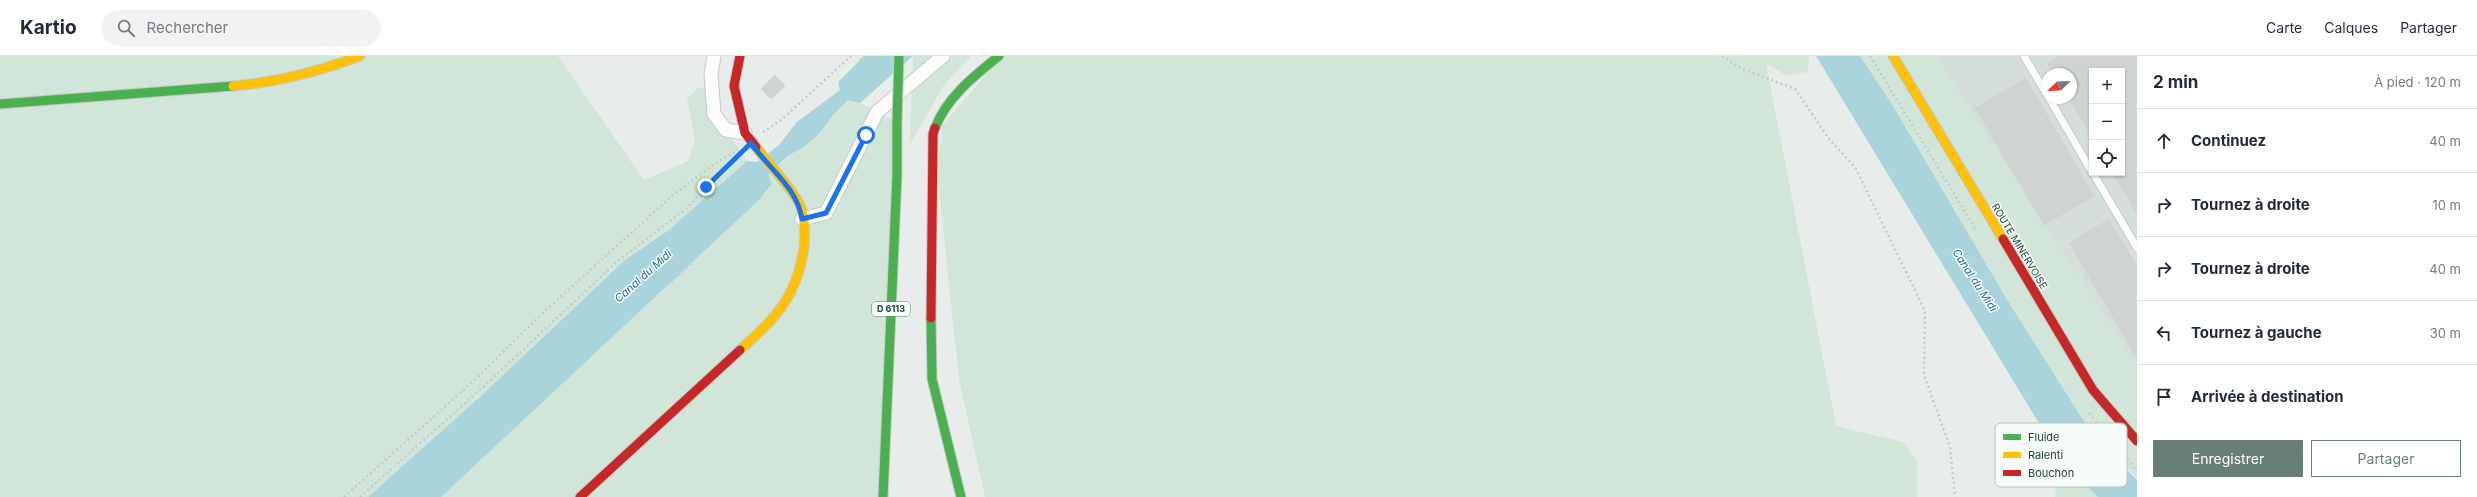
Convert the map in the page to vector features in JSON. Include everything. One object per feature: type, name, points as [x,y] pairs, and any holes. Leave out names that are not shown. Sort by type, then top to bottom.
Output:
[{"type":"street","points":[[0,104],[269,83],[321,70],[360,56]]},
{"type":"street","points":[[714,56],[711,74],[714,114],[726,130],[750,141]]},
{"type":"street","points":[[580,497],[773,319],[791,294],[801,266],[805,236],[800,205],[781,178],[750,141],[734,86],[740,56]]},
{"type":"street","name":"D 6113","points":[[883,497],[897,175],[899,56]]},
{"type":"street","points":[[802,219],[826,213],[877,112],[943,56]]},
{"type":"street","points":[[961,497],[932,379],[930,351],[933,263],[933,134],[937,120],[947,105],[972,77],[999,56]]},
{"type":"street","name":"ROUTE MINERVOISE","points":[[1893,56],[2094,390],[2122,423]]},
{"type":"street","name":"ROUTE MINERVOISE","points":[[2127,429],[2137,441]]},
{"type":"lane","points":[[2024,56],[2041,85]]},
{"type":"lane","points":[[2052,104],[2089,167]]},
{"type":"lane","points":[[2094,176],[2137,248]]},
{"type":"path","points":[[344,497],[478,376],[545,311],[673,195],[714,164],[781,120],[851,56]]},
{"type":"path","points":[[860,60],[864,56]]},
{"type":"path","points":[[1722,56],[1742,69],[1795,89],[1830,140],[1855,166],[1926,311],[1924,375],[1950,447],[1955,497]]},
{"type":"path","points":[[360,497],[482,388],[619,260],[688,208],[750,141]]},
{"type":"path","points":[[671,282],[691,264]]},
{"type":"shaded area","points":[[1935,56],[2137,56],[2137,365],[2130,357]]},
{"type":"green space","points":[[0,56],[558,56],[644,180],[688,161],[695,140],[687,99],[699,87],[712,90],[726,130],[747,161],[669,230],[625,260],[482,395],[368,497],[0,497]]},
{"type":"green space","points":[[913,56],[971,56],[944,85],[910,144]]},
{"type":"green space","points":[[1002,56],[1809,56],[1808,72],[1785,75],[1766,63],[1836,426],[1903,442],[1917,460],[1917,497],[985,497],[959,380],[937,171],[942,126]]},
{"type":"green space","points":[[1860,56],[1935,56],[2137,365],[2137,478],[2127,468],[2127,423],[2086,423],[2080,415],[2022,327],[1889,100]]},
{"type":"green space","points":[[848,100],[854,100],[897,122],[883,497],[441,497],[760,199],[769,190],[768,175],[831,119]]},
{"type":"green space","points":[[2056,487],[2088,487],[2098,497],[2055,497]]},
{"type":"water","name":"Canal du Midi","points":[[864,56],[913,56],[860,103],[848,100],[834,114],[819,134],[804,147],[789,155],[768,175],[772,184],[760,199],[441,497],[368,497],[482,395],[625,260],[669,230],[747,161],[757,162],[779,145],[797,122],[840,90],[838,82]]},
{"type":"water","name":"Canal du Midi","points":[[1816,56],[1860,56],[1893,106],[2006,298],[2086,423],[2039,423]]},
{"type":"water","points":[[2127,470],[2137,480],[2137,497],[2098,497],[2088,487],[2127,487]]},
{"type":"building","points":[[2060,56],[2137,56],[2137,214],[2115,176],[2125,176],[2125,68],[2089,68],[2089,132],[2072,104],[2077,104],[2077,68],[2051,68],[2048,63]]},
{"type":"building","points":[[775,75],[785,86],[771,99],[761,89]]},
{"type":"building","points":[[2026,78],[2094,196],[2044,225],[1975,108]]},
{"type":"building","points":[[2109,219],[2137,267],[2137,358],[2069,243]]},
{"type":"traffic: fast","points":[[897,122],[899,56]]},
{"type":"traffic: fast","points":[[935,128],[940,117],[954,97],[971,79],[999,56]]},
{"type":"traffic: fast","points":[[0,104],[233,86]]},
{"type":"traffic: fast","points":[[883,497],[897,175],[897,122]]},
{"type":"traffic: fast","points":[[931,318],[932,379],[961,497]]},
{"type":"traffic: slow","points":[[233,86],[298,76],[360,56]]},
{"type":"traffic: slow","points":[[1893,56],[2003,239]]},
{"type":"traffic: slow","points":[[740,350],[764,327],[783,305],[796,280],[801,265],[804,247],[804,220],[800,205],[786,184],[756,147]]},
{"type":"traffic: jam","points":[[740,56],[734,86],[745,133],[756,147]]},
{"type":"traffic: jam","points":[[931,318],[933,134],[935,128]]},
{"type":"traffic: jam","points":[[2003,239],[2093,390],[2121,423]]},
{"type":"traffic: jam","points":[[580,497],[740,350]]},
{"type":"traffic: jam","points":[[2127,429],[2137,441]]},
{"type":"route","points":[[706,187],[751,143],[774,169],[800,205],[802,219],[826,213],[866,135]]}]
